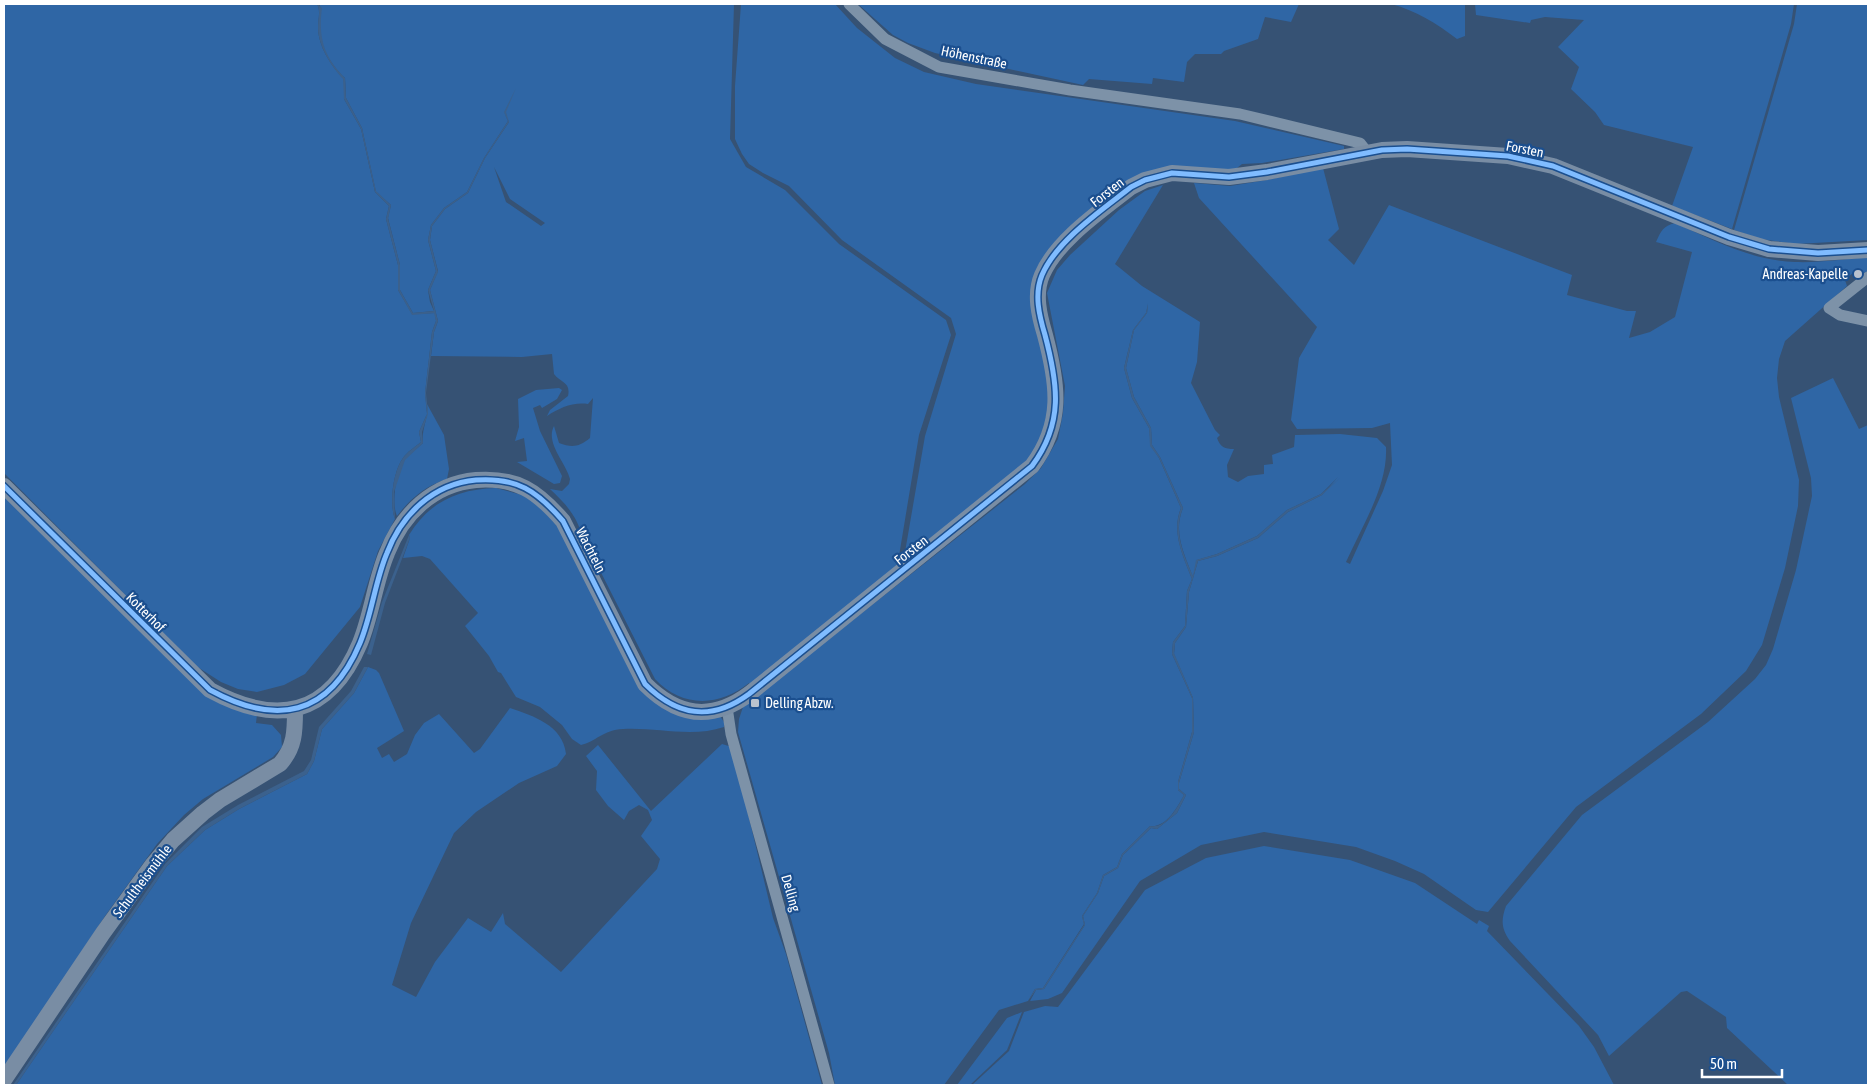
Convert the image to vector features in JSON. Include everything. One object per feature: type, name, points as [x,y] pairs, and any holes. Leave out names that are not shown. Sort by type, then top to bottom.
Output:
[{"type":"street","name":"Höhenstraße","points":[[849,4],[885,39],[940,67],[1240,114],[1360,143],[1367,152]]},
{"type":"street","name":"Forsten","points":[[727,707],[749,694],[1014,482],[1040,456],[1052,429],[1057,402],[1051,358],[1040,320],[1038,290],[1048,264],[1062,246],[1094,217],[1132,187],[1145,180],[1172,173],[1229,177],[1267,172],[1367,152],[1406,149],[1508,156],[1553,166],[1721,234],[1769,249],[1818,253],[1868,250]]},
{"type":"street","points":[[1868,277],[1830,308],[1840,315],[1868,321]]},
{"type":"street","name":"Wachteln","points":[[295,710],[324,694],[343,674],[360,642],[387,553],[399,529],[413,509],[434,492],[455,484],[491,479],[510,481],[528,488],[548,504],[563,521],[645,684],[659,698],[689,711],[705,712],[727,707]]},
{"type":"street","name":"Kotterhof","points":[[4,486],[210,690],[229,700],[258,710],[282,712],[295,710]]},
{"type":"street","name":"Delling","points":[[727,707],[731,734],[829,1085]]},
{"type":"street","name":"Schultheismühle","points":[[4,1080],[103,933],[173,840],[203,813],[280,764],[290,754],[294,739],[295,710]]},
{"type":"shaded area","points":[[4,4],[317,4],[320,41],[330,62],[344,79],[344,99],[361,129],[375,192],[389,206],[386,219],[398,265],[398,290],[412,314],[435,313],[436,321],[432,332],[425,393],[427,414],[419,432],[421,442],[405,456],[394,479],[392,505],[395,519],[378,551],[360,607],[305,674],[284,685],[257,692],[238,689],[221,682],[196,666],[4,473]]},
{"type":"shaded area","points":[[317,4],[322,8],[321,29],[324,46],[327,55],[345,78],[346,98],[362,128],[376,191],[391,205],[388,219],[400,265],[400,290],[413,313],[434,311],[428,290],[436,271],[428,240],[431,225],[444,208],[467,192],[484,158],[508,121],[504,112],[516,88],[506,112],[509,122],[485,158],[468,193],[445,209],[432,226],[430,240],[438,272],[430,290],[438,321],[434,332],[426,393],[428,414],[422,432],[423,443],[405,460],[394,492],[395,519],[392,505],[394,479],[405,456],[421,442],[419,432],[427,414],[425,393],[432,332],[436,321],[434,313],[412,315],[398,290],[398,265],[386,219],[389,206],[375,192],[361,129],[344,99],[343,79],[330,62],[320,41],[318,27],[319,9]]},
{"type":"shaded area","points":[[319,4],[734,4],[730,139],[746,167],[785,190],[839,244],[946,320],[951,335],[919,435],[899,556],[905,552],[925,436],[956,334],[951,318],[842,240],[789,186],[749,164],[742,154],[735,139],[735,86],[741,4],[835,4],[857,28],[895,58],[924,72],[976,84],[1235,121],[1344,146],[1344,149],[1262,163],[1242,164],[1232,172],[1157,173],[1043,264],[1051,414],[1037,454],[752,687],[749,683],[725,697],[701,701],[677,695],[655,679],[582,535],[577,521],[565,504],[550,489],[562,491],[569,484],[570,479],[554,446],[552,433],[554,426],[559,443],[575,446],[586,441],[590,438],[593,398],[588,404],[566,406],[547,416],[550,410],[568,396],[569,391],[567,385],[554,374],[552,354],[522,357],[431,356],[434,332],[438,321],[430,290],[438,271],[430,240],[432,226],[445,209],[468,193],[485,158],[509,122],[504,112],[508,121],[484,158],[467,192],[444,208],[431,225],[428,240],[436,271],[428,290],[434,311],[413,313],[400,290],[400,265],[388,218],[391,205],[376,192],[362,128],[346,98],[345,78],[331,62],[321,41],[319,27]],"holes":[[[494,167],[510,199],[545,223],[541,226],[506,202]]]},
{"type":"shaded area","points":[[858,4],[1299,4],[1291,22],[1265,17],[1258,39],[1224,51],[1221,54],[1195,54],[1187,62],[1184,82],[1153,78],[1152,84],[1089,79],[1083,85],[935,53],[893,35]]},
{"type":"shaded area","points":[[1391,4],[1465,4],[1465,36],[1457,39],[1426,18]]},
{"type":"shaded area","points":[[1475,4],[1794,4],[1791,24],[1732,229],[1672,206],[1693,147],[1604,125],[1595,112],[1571,89],[1579,67],[1558,47],[1584,20],[1545,17],[1531,20],[1530,23],[1476,15]]},
{"type":"shaded area","points":[[1797,4],[1868,4],[1868,240],[1796,244],[1761,239],[1734,230],[1794,24]]},
{"type":"shaded area","points":[[1323,168],[1339,229],[1328,240],[1354,265],[1389,205],[1572,275],[1567,295],[1627,311],[1636,311],[1629,338],[1650,332],[1675,317],[1692,252],[1656,242],[1663,230],[1671,224],[1675,223],[1749,254],[1779,261],[1813,262],[1868,257],[1868,272],[1859,274],[1856,270],[1845,280],[1847,286],[1785,341],[1779,359],[1777,378],[1779,397],[1799,480],[1798,506],[1785,568],[1762,645],[1746,671],[1701,714],[1576,807],[1488,912],[1476,910],[1424,874],[1356,847],[1264,832],[1201,845],[1140,881],[1062,993],[1048,999],[1030,1001],[1036,990],[1044,989],[1085,925],[1083,916],[1098,893],[1104,876],[1118,868],[1123,855],[1151,828],[1157,829],[1177,813],[1186,795],[1179,789],[1179,783],[1194,732],[1193,698],[1174,654],[1175,643],[1186,627],[1189,592],[1198,561],[1217,556],[1258,538],[1288,512],[1322,495],[1338,477],[1321,494],[1287,510],[1257,536],[1217,554],[1197,560],[1193,577],[1179,534],[1180,517],[1183,508],[1160,457],[1152,445],[1151,428],[1134,397],[1126,368],[1134,330],[1147,313],[1148,304],[1146,313],[1133,330],[1124,368],[1132,398],[1149,428],[1151,446],[1159,458],[1181,508],[1177,526],[1179,544],[1192,579],[1187,591],[1185,626],[1173,642],[1172,654],[1192,698],[1192,732],[1178,782],[1178,790],[1184,795],[1178,806],[1166,820],[1156,826],[1150,826],[1122,854],[1117,867],[1103,875],[1097,893],[1082,916],[1084,924],[1043,988],[1035,989],[1028,1001],[999,1010],[944,1085],[835,1085],[829,1053],[738,732],[739,719],[743,707],[1025,484],[1041,468],[1058,439],[1063,413],[1065,386],[1047,293],[1057,270],[1070,255],[1119,210],[1145,191],[1163,185],[1115,264],[1142,286],[1200,322],[1197,362],[1191,383],[1215,430],[1220,435],[1217,438],[1220,444],[1225,448],[1234,449],[1227,465],[1228,477],[1238,482],[1248,476],[1264,474],[1264,465],[1273,464],[1272,455],[1294,447],[1295,435],[1340,434],[1377,438],[1386,447],[1386,462],[1383,476],[1373,506],[1346,562],[1350,564],[1383,491],[1392,465],[1390,423],[1372,428],[1297,429],[1291,420],[1299,358],[1317,327],[1199,198],[1194,183],[1230,186]]},
{"type":"shaded area","points":[[1148,303],[1147,313],[1134,330],[1126,368],[1134,397],[1151,428],[1152,445],[1160,457],[1183,508],[1179,525],[1180,542],[1193,576],[1196,560],[1217,554],[1257,536],[1287,510],[1321,494],[1340,478],[1322,495],[1288,512],[1258,538],[1217,556],[1198,561],[1189,592],[1186,627],[1175,643],[1174,653],[1193,698],[1194,732],[1179,783],[1179,789],[1186,795],[1177,813],[1157,829],[1151,828],[1123,855],[1118,868],[1104,876],[1098,893],[1083,916],[1085,925],[1044,989],[1036,990],[1028,1001],[1035,989],[1043,988],[1084,925],[1082,916],[1097,893],[1103,875],[1117,867],[1122,854],[1150,826],[1156,826],[1166,821],[1184,795],[1178,790],[1178,782],[1192,732],[1192,698],[1172,654],[1173,642],[1185,626],[1187,591],[1192,579],[1179,544],[1177,526],[1181,508],[1159,458],[1150,446],[1149,428],[1132,398],[1124,368],[1133,330],[1146,313]]},
{"type":"shaded area","points":[[1833,378],[1859,429],[1868,425],[1868,1085],[1788,1085],[1727,1028],[1726,1017],[1687,991],[1681,992],[1609,1056],[1598,1035],[1510,941],[1503,924],[1506,906],[1582,815],[1708,722],[1755,679],[1766,665],[1773,649],[1796,570],[1812,496],[1811,478],[1791,398]]},
{"type":"shaded area","points":[[559,388],[562,390],[557,399],[542,408],[540,405],[533,408],[540,431],[562,476],[560,483],[554,484],[517,462],[527,461],[524,438],[515,441],[519,427],[518,399],[536,390]]},
{"type":"shaded area","points":[[427,404],[444,435],[449,469],[447,479],[432,485],[419,494],[397,516],[394,503],[399,471],[405,459],[423,443]]},
{"type":"shaded area","points":[[496,488],[522,495],[536,503],[561,530],[642,687],[720,716],[724,722],[724,727],[699,732],[623,729],[610,732],[581,745],[572,739],[562,725],[540,707],[516,697],[489,656],[465,626],[478,613],[430,559],[422,556],[403,558],[410,538],[409,535],[435,506],[469,491]]},
{"type":"shaded area","points":[[4,489],[187,672],[257,714],[256,723],[272,725],[281,735],[282,747],[273,757],[203,799],[184,815],[157,844],[105,916],[4,1069]]},
{"type":"shaded area","points":[[409,535],[410,538],[385,603],[371,655],[367,654],[382,602]]},
{"type":"shaded area","points":[[364,667],[368,667],[354,693],[322,729],[314,761],[307,774],[239,809],[205,830],[167,866],[16,1085],[13,1085],[165,864],[202,827],[238,805],[304,771],[311,760],[319,727],[351,691]]},
{"type":"shaded area","points":[[368,667],[379,673],[404,731],[377,748],[382,758],[389,754],[394,762],[407,754],[415,735],[424,723],[439,714],[474,753],[480,749],[510,708],[546,723],[559,736],[564,744],[566,754],[557,766],[519,783],[476,812],[454,833],[411,923],[392,985],[416,997],[435,962],[468,918],[491,932],[503,913],[505,924],[561,972],[657,869],[660,859],[641,836],[652,820],[648,810],[639,805],[629,811],[624,820],[608,806],[596,790],[597,771],[586,756],[598,745],[651,811],[722,744],[732,747],[773,918],[786,954],[822,1085],[16,1085],[167,866],[205,830],[239,809],[307,774],[314,761],[322,729],[354,693]]},
{"type":"shaded area","points":[[1264,846],[1350,860],[1415,883],[1477,924],[1479,920],[1489,926],[1487,931],[1579,1026],[1594,1047],[1614,1085],[972,1085],[1009,1051],[1024,1012],[1045,1006],[1058,1007],[1145,890],[1206,858]]},
{"type":"shaded area","points":[[1022,1012],[1007,1050],[970,1085],[957,1085],[1007,1018]]},
{"type":"cycle path","points":[[4,486],[210,690],[234,701],[257,708],[278,710],[298,708],[316,700],[333,687],[347,668],[360,643],[368,621],[379,575],[393,539],[410,514],[421,503],[446,488],[460,483],[490,480],[515,484],[535,494],[563,521],[645,684],[657,695],[682,709],[708,712],[735,703],[749,694],[1032,466],[1049,434],[1054,419],[1055,403],[1053,370],[1038,305],[1038,290],[1042,275],[1058,250],[1081,226],[1131,187],[1145,180],[1172,173],[1229,177],[1267,172],[1382,150],[1407,149],[1508,156],[1553,166],[1729,237],[1769,249],[1818,253],[1868,250]]},
{"type":"place","name":"Andreas-Kapelle","points":[[1858,274]]},
{"type":"place","name":"Delling Abzw.","points":[[755,703]]}]
